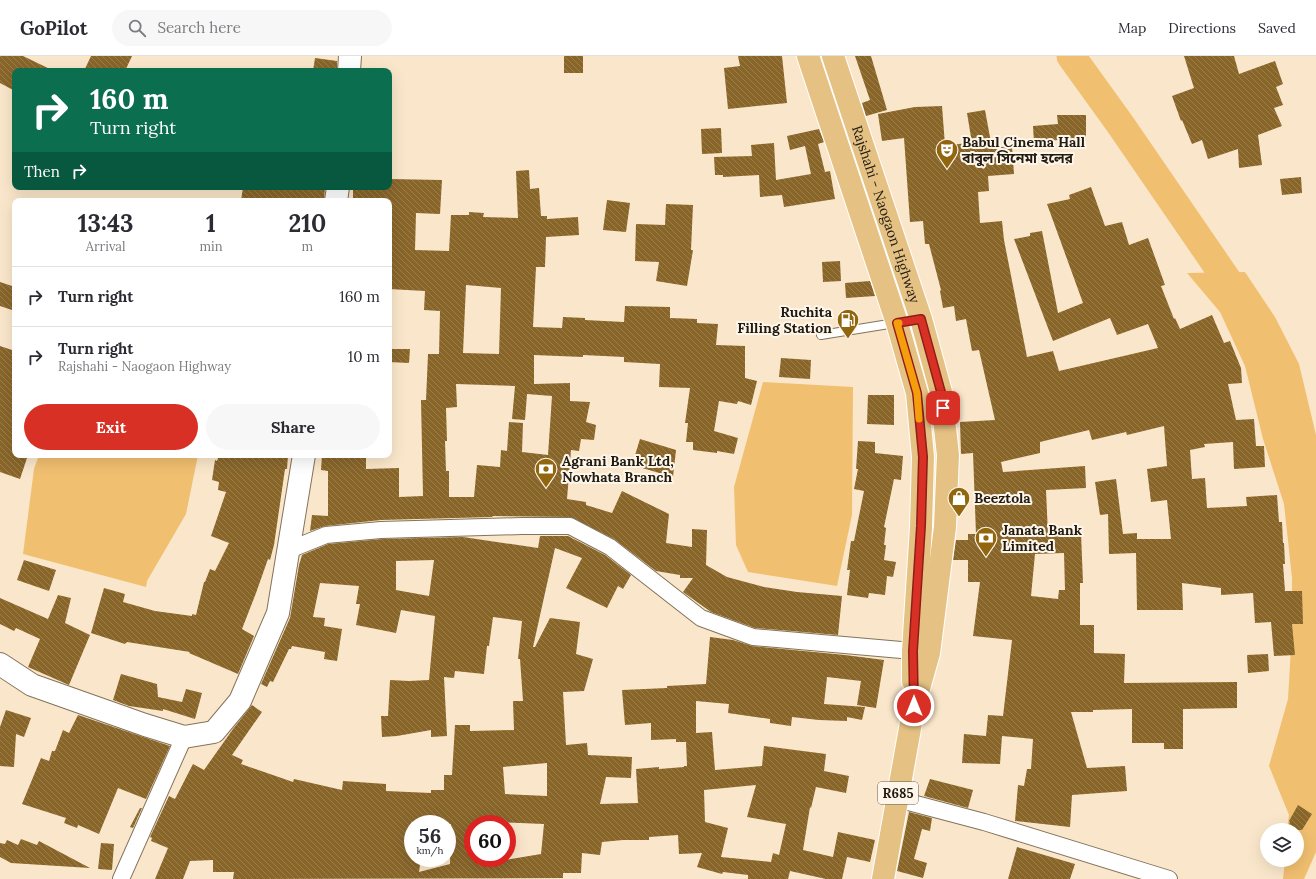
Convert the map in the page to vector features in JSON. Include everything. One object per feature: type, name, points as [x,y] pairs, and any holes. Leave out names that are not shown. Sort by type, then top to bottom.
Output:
[{"type":"main road","name":"Rajshahi - Naogaon Highway","points":[[808,56],[897,323],[917,393],[923,457],[921,526],[921,652]]},
{"type":"main road","name":"Rajshahi - Naogaon Highway","points":[[833,56],[921,319],[941,392],[948,455],[945,527],[921,652],[914,706],[883,879]]},
{"type":"street","points":[[349,68],[350,56]]},
{"type":"street","points":[[0,664],[32,685],[145,725],[184,737],[214,732],[240,700],[278,613],[303,458]]},
{"type":"street","points":[[288,550],[326,535],[381,530],[570,526],[610,547],[701,618],[738,632],[753,637],[921,652]]},
{"type":"street","points":[[121,879],[184,737]]},
{"type":"street","points":[[897,799],[984,822],[1169,879]]},
{"type":"lane","points":[[821,335],[921,319]]},
{"type":"shaded area","points":[[1245,272],[1275,317],[1299,364],[1316,435],[1316,852],[1304,879],[1283,879],[1284,867],[1304,867],[1304,823],[1288,823],[1289,815],[1269,766],[1288,699],[1292,630],[1292,578],[1284,504],[1263,439],[1245,366],[1220,312],[1187,273]]},
{"type":"shaded area","points":[[763,382],[853,387],[852,515],[837,586],[748,572],[736,545],[734,487]]},
{"type":"shaded area","points":[[38,458],[197,458],[186,514],[147,581],[146,587],[23,554],[34,469]]},
{"type":"building","points":[[0,56],[23,56],[48,68],[12,68],[12,89],[0,83]]},
{"type":"building","points":[[91,56],[132,56],[126,68],[85,68]]},
{"type":"building","points":[[564,56],[583,56],[583,73],[564,73]]},
{"type":"building","points":[[738,56],[782,56],[787,103],[728,109],[724,68],[740,66]]},
{"type":"building","points":[[855,56],[871,56],[887,110],[866,116],[862,103],[870,100]]},
{"type":"building","points":[[1184,56],[1234,56],[1239,74],[1275,61],[1283,84],[1276,87],[1283,105],[1274,108],[1282,126],[1258,135],[1262,165],[1239,168],[1238,149],[1208,159],[1202,140],[1192,144],[1182,120],[1181,121],[1172,96],[1194,88]]},
{"type":"building","points":[[315,58],[337,61],[337,68],[313,68]]},
{"type":"building","points":[[942,106],[945,145],[972,143],[967,113],[985,110],[992,148],[1012,146],[1014,174],[988,176],[989,191],[978,192],[980,223],[1002,221],[1004,240],[1027,357],[1053,351],[1059,371],[1158,348],[1148,324],[1117,335],[1110,318],[1053,341],[1014,239],[1030,236],[1030,233],[1042,231],[1058,313],[1083,303],[1047,204],[1070,199],[1069,195],[1091,187],[1105,226],[1122,222],[1129,245],[1148,238],[1165,285],[1161,286],[1174,319],[1175,318],[1180,329],[1212,315],[1224,343],[1230,341],[1241,368],[1242,383],[1228,384],[1236,420],[1254,419],[1256,446],[1264,446],[1265,467],[1234,469],[1233,442],[1204,444],[1205,447],[1190,450],[1192,479],[1205,478],[1207,508],[1247,506],[1246,497],[1277,495],[1279,522],[1282,522],[1284,543],[1285,564],[1283,564],[1285,591],[1302,591],[1303,624],[1292,624],[1295,655],[1274,656],[1271,622],[1255,623],[1253,593],[1221,595],[1221,588],[1182,583],[1183,610],[1137,610],[1136,553],[1109,554],[1108,514],[1100,515],[1095,482],[1116,479],[1123,534],[1137,533],[1137,539],[1171,539],[1167,500],[1151,502],[1147,469],[1167,466],[1164,426],[1127,435],[1126,432],[1092,440],[1089,430],[1040,442],[1040,453],[1001,462],[1003,472],[1085,466],[1086,488],[1046,490],[1048,534],[1081,533],[1083,583],[1080,583],[1080,625],[1094,625],[1094,653],[1125,654],[1124,683],[1237,682],[1237,708],[1183,709],[1183,749],[1164,749],[1164,743],[1132,743],[1132,709],[1071,712],[1087,768],[1125,766],[1127,791],[1072,795],[1070,827],[1015,821],[1018,785],[1024,786],[1027,769],[1031,769],[1033,739],[1002,736],[1000,764],[962,763],[964,734],[986,736],[988,715],[1003,716],[1012,640],[973,636],[980,582],[968,582],[968,560],[953,560],[956,540],[968,540],[968,534],[976,534],[973,453],[961,454],[960,422],[995,420],[979,350],[972,351],[966,319],[956,321],[954,306],[943,308],[941,290],[929,244],[925,244],[923,221],[910,222],[904,138],[882,141],[878,114],[915,107]],"holes":[[[1064,553],[1065,590],[1059,590],[1058,599],[1031,596],[1035,554]]]},
{"type":"building","points":[[1057,115],[1086,115],[1086,141],[1057,140],[1034,143],[1033,126],[1058,124]]},
{"type":"building","points":[[721,128],[722,153],[702,154],[701,129]]},
{"type":"building","points":[[819,129],[824,142],[818,144],[825,172],[830,171],[835,199],[784,207],[782,195],[760,197],[759,175],[723,177],[723,175],[715,175],[714,157],[752,156],[751,145],[774,143],[776,180],[811,174],[805,146],[790,150],[787,136]]},
{"type":"building","points":[[529,170],[530,189],[539,188],[541,216],[547,216],[547,219],[578,217],[579,235],[546,237],[545,267],[536,267],[533,327],[562,328],[563,317],[624,322],[625,306],[670,307],[670,318],[697,319],[697,323],[718,324],[716,345],[745,346],[745,378],[757,381],[751,405],[738,401],[737,404],[719,401],[714,431],[738,438],[734,454],[717,451],[717,453],[693,450],[693,442],[686,442],[688,423],[685,423],[690,388],[659,387],[660,364],[624,362],[624,357],[534,355],[534,384],[570,383],[570,401],[590,402],[586,422],[596,425],[594,440],[581,439],[579,451],[571,450],[567,499],[586,502],[586,505],[612,513],[622,491],[669,514],[666,543],[692,547],[692,529],[707,530],[706,565],[727,577],[764,587],[842,596],[838,635],[755,628],[711,612],[683,592],[693,578],[680,578],[680,575],[656,571],[614,539],[570,517],[493,516],[381,520],[325,526],[310,531],[312,515],[328,516],[328,471],[321,470],[322,458],[366,458],[366,469],[399,468],[399,497],[423,496],[421,400],[426,400],[428,354],[439,354],[440,311],[424,310],[425,291],[392,289],[392,198],[353,198],[353,190],[392,190],[392,179],[442,180],[440,214],[416,213],[415,250],[449,251],[451,215],[469,215],[469,212],[484,213],[483,217],[518,218],[516,171]],"holes":[[[466,285],[501,288],[499,354],[463,353]],[[456,384],[515,386],[512,419],[525,420],[527,394],[552,396],[548,455],[522,452],[523,423],[509,422],[507,451],[501,450],[500,467],[477,465],[474,497],[449,497],[449,471],[446,471],[446,408],[457,407]]]},
{"type":"building","points":[[1301,177],[1302,193],[1282,195],[1280,179]]},
{"type":"building","points":[[243,190],[325,190],[324,198],[241,198]]},
{"type":"building","points":[[607,200],[630,203],[626,232],[603,230]]},
{"type":"building","points":[[666,204],[693,205],[691,250],[693,250],[687,286],[656,281],[659,262],[635,261],[636,224],[665,225]]},
{"type":"building","points":[[840,261],[841,281],[823,282],[822,262]]},
{"type":"building","points":[[870,281],[875,296],[846,298],[845,283]]},
{"type":"building","points":[[0,282],[12,286],[12,310],[0,306]]},
{"type":"building","points":[[0,346],[12,350],[12,458],[27,458],[20,479],[0,472]]},
{"type":"building","points":[[392,349],[410,349],[409,363],[392,362]]},
{"type":"building","points":[[781,358],[811,360],[810,379],[779,377]]},
{"type":"building","points":[[868,395],[894,395],[894,425],[867,424]]},
{"type":"building","points":[[640,439],[676,450],[673,477],[632,465]]},
{"type":"building","points":[[858,441],[875,442],[875,453],[903,456],[901,480],[894,479],[884,527],[886,528],[884,545],[886,545],[884,560],[896,562],[893,577],[887,576],[885,595],[869,593],[868,598],[847,595],[850,570],[847,570],[851,541],[854,541],[864,491],[854,489],[858,469],[856,469]]},
{"type":"building","points":[[218,458],[288,458],[274,545],[270,560],[268,559],[242,629],[254,636],[238,674],[189,653],[190,652],[127,642],[125,644],[91,633],[104,588],[125,594],[123,602],[155,611],[192,616],[192,614],[196,615],[204,582],[210,569],[215,571],[229,543],[211,536],[226,492],[218,490],[219,482],[212,480],[215,460],[217,461]]},
{"type":"building","points":[[540,536],[568,536],[605,555],[631,575],[623,589],[618,586],[607,608],[566,588],[582,558],[555,548],[533,647],[535,647],[550,618],[580,622],[576,654],[593,659],[584,691],[563,692],[566,745],[587,743],[588,755],[632,757],[631,778],[606,777],[600,804],[638,803],[636,769],[659,767],[659,769],[687,766],[686,742],[676,742],[676,739],[651,740],[651,723],[625,725],[622,690],[667,688],[667,686],[706,684],[710,637],[733,640],[752,646],[884,660],[876,708],[857,705],[861,681],[827,677],[824,704],[865,707],[862,720],[847,717],[847,721],[792,717],[791,726],[770,723],[770,719],[728,713],[729,704],[696,701],[696,733],[712,732],[715,770],[762,766],[764,746],[826,754],[824,771],[849,776],[846,793],[816,787],[811,808],[810,807],[803,850],[833,857],[838,832],[875,840],[870,862],[847,857],[842,879],[826,879],[790,871],[788,879],[748,879],[748,875],[723,872],[722,874],[697,867],[702,853],[679,854],[678,835],[649,837],[649,840],[602,842],[600,855],[582,853],[581,873],[563,873],[563,878],[233,879],[234,872],[213,872],[213,860],[190,861],[183,879],[155,879],[168,848],[151,841],[152,838],[150,837],[169,796],[175,799],[193,764],[204,770],[252,705],[262,712],[232,755],[243,760],[241,764],[293,782],[294,779],[342,790],[343,781],[386,784],[386,791],[431,793],[431,790],[444,790],[444,775],[452,775],[455,725],[470,725],[470,731],[514,730],[513,701],[523,701],[520,659],[518,659],[522,621],[493,617],[489,646],[487,646],[484,674],[455,671],[454,678],[444,677],[447,736],[431,737],[431,730],[382,737],[381,716],[388,716],[390,680],[429,680],[435,616],[401,610],[396,633],[356,625],[360,604],[356,604],[359,586],[320,583],[313,617],[325,618],[324,626],[342,629],[337,661],[324,659],[325,652],[292,646],[291,649],[289,649],[273,682],[270,681],[267,687],[261,684],[290,618],[302,555],[328,544],[382,539],[463,537],[538,548]],"holes":[[[434,560],[429,596],[396,590],[396,561]],[[547,763],[547,796],[505,794],[503,767]],[[756,785],[747,817],[786,824],[779,855],[773,853],[771,862],[721,857],[728,828],[705,822],[704,790]]]},
{"type":"building","points":[[24,560],[56,570],[49,591],[17,580]]},
{"type":"building","points":[[58,595],[71,598],[65,623],[90,635],[69,685],[28,667],[40,639],[16,628],[14,631],[0,624],[0,598],[48,619]]},
{"type":"building","points":[[1268,654],[1269,671],[1248,673],[1247,655]]},
{"type":"building","points":[[121,674],[157,684],[158,697],[182,702],[186,689],[202,693],[195,719],[163,709],[163,711],[129,706],[113,700]]},
{"type":"building","points":[[6,710],[31,718],[24,737],[16,734],[14,767],[0,766],[0,727]]},
{"type":"building","points":[[78,715],[170,746],[146,799],[118,788],[99,834],[78,825],[77,828],[64,823],[66,818],[22,804],[41,758],[49,761],[52,751],[55,751],[63,730],[69,733]]},
{"type":"building","points":[[930,779],[973,790],[968,808],[924,796]]},
{"type":"building","points":[[1298,805],[1312,814],[1304,827],[1304,823],[1290,823],[1289,821]]},
{"type":"building","points":[[140,808],[142,808],[133,828],[130,827]]},
{"type":"building","points":[[909,812],[932,818],[930,831],[922,829],[914,859],[927,863],[923,878],[897,871]]},
{"type":"building","points":[[21,839],[37,845],[39,841],[90,868],[11,863],[0,857],[0,843],[5,844],[7,840],[18,845]]},
{"type":"building","points":[[101,843],[114,844],[112,870],[98,869]]},
{"type":"building","points":[[1017,847],[1075,864],[1070,879],[1008,879]]},
{"type":"waterway","points":[[1071,56],[1120,124],[1245,306]]},
{"type":"slow traffic","points":[[899,323],[897,323],[917,393],[919,419]]},
{"type":"place","name":"Babul Cinema Hall বাবুল সিনেমা হলের","points":[[947,170]]},
{"type":"place","name":"Ruchita Filling Station","points":[[848,340]]},
{"type":"place","name":"Agrani Bank Ltd, Nowhata Branch","points":[[546,488]]},
{"type":"place","name":"Beeztola","points":[[959,518]]},
{"type":"place","name":"Janata Bank Limited","points":[[986,558]]},
{"type":"route","points":[[914,706],[913,651],[921,526],[923,457],[917,393],[897,323],[921,319],[941,392],[943,408]]}]
